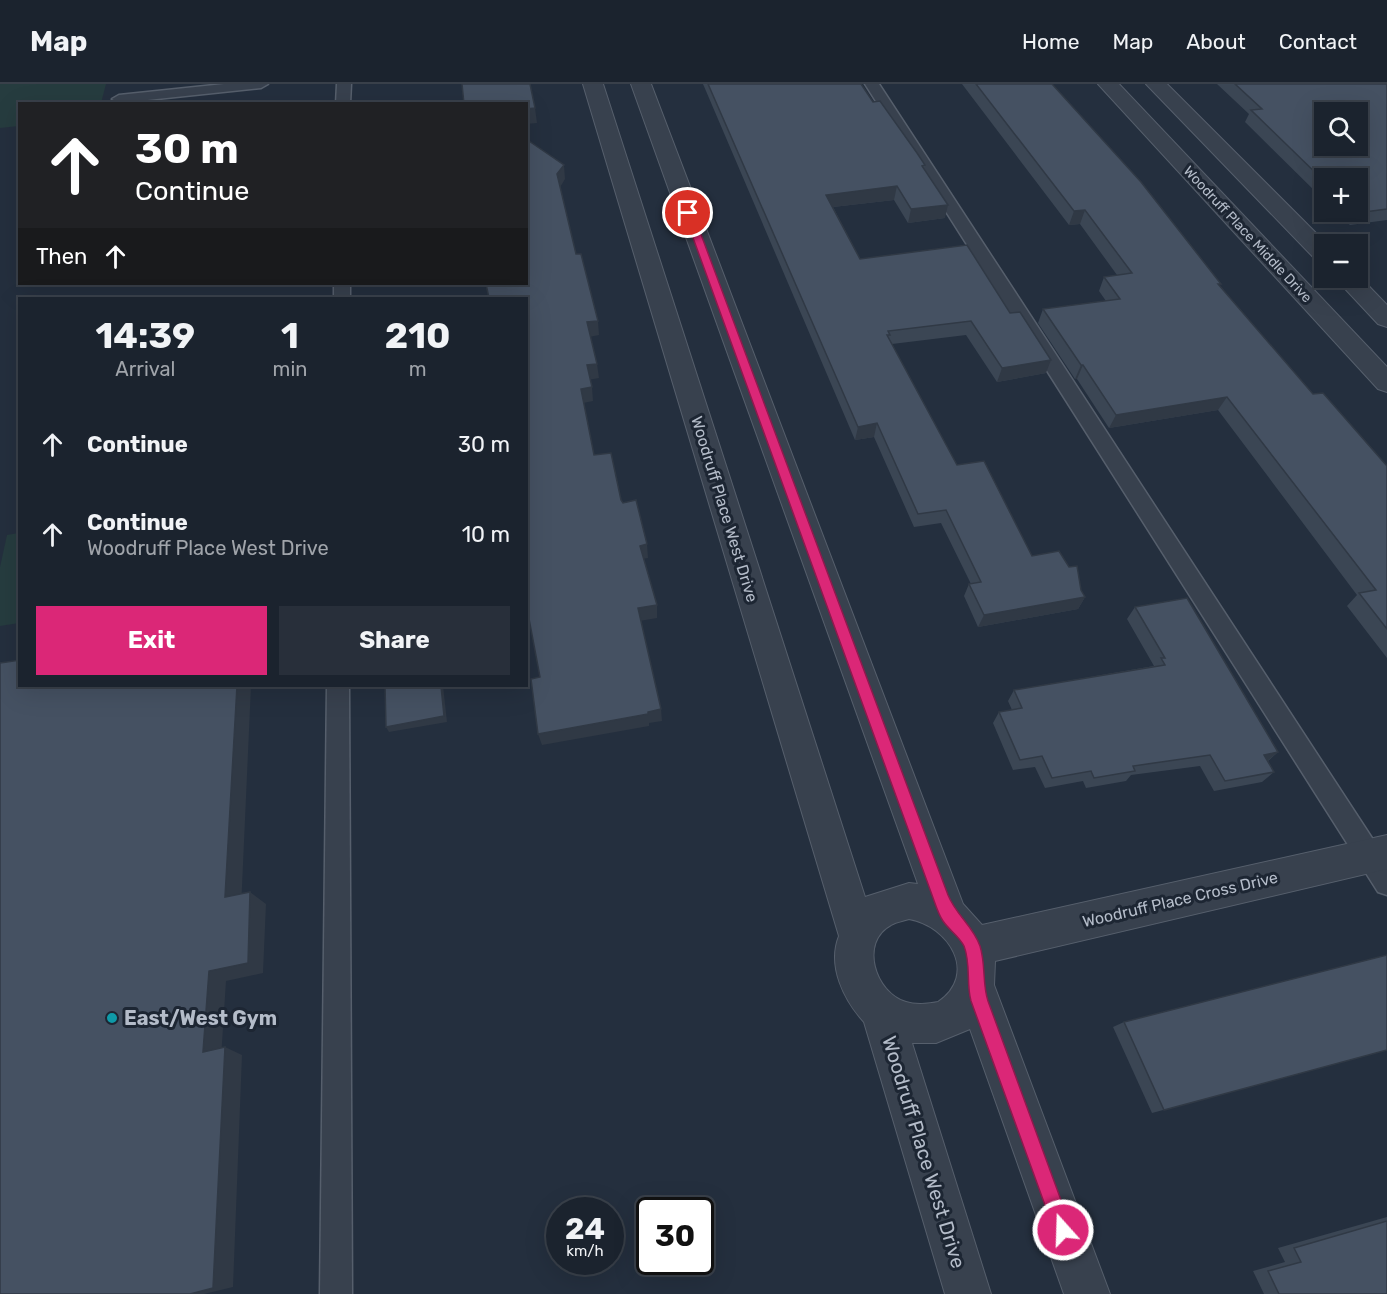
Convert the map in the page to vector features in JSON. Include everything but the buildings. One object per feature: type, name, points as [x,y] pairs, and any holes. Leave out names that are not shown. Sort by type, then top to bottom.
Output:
[{"type":"street","name":"Woodruff Place West Drive","points":[[593,84],[856,934]]},
{"type":"street","points":[[641,84],[948,915]]},
{"type":"street","name":"Woodruff Place Middle Drive","points":[[1108,84],[1387,383]]},
{"type":"street","points":[[1156,84],[1314,245]]},
{"type":"street","points":[[1357,288],[1387,319]]},
{"type":"street","name":"Woodruff Place Cross Drive","points":[[974,967],[1381,863]]},
{"type":"street","points":[[974,967],[961,1010],[937,1023],[923,1026],[909,1024],[880,1011],[870,1001],[855,974],[853,947],[856,934],[871,913],[895,902],[922,903],[948,915],[966,934],[974,967],[1087,1294]]},
{"type":"street","name":"Woodruff Place West Drive","points":[[880,1011],[968,1294]]},
{"type":"lane","points":[[119,99],[261,84]]},
{"type":"lane","points":[[343,102],[344,84]]},
{"type":"lane","points":[[872,84],[1381,863]]},
{"type":"lane","points":[[336,1294],[338,687]]},
{"type":"green space","points":[[0,84],[106,84],[101,102],[18,102],[18,126],[0,128]]},
{"type":"green space","points":[[18,533],[18,623],[0,626],[0,567],[7,535]]},
{"type":"place","name":"East/West Gym","points":[[112,1018]]},
{"type":"route","points":[[688,213],[940,895],[948,915],[966,934],[972,947],[977,967],[975,987],[984,1016],[1063,1230]]}]
